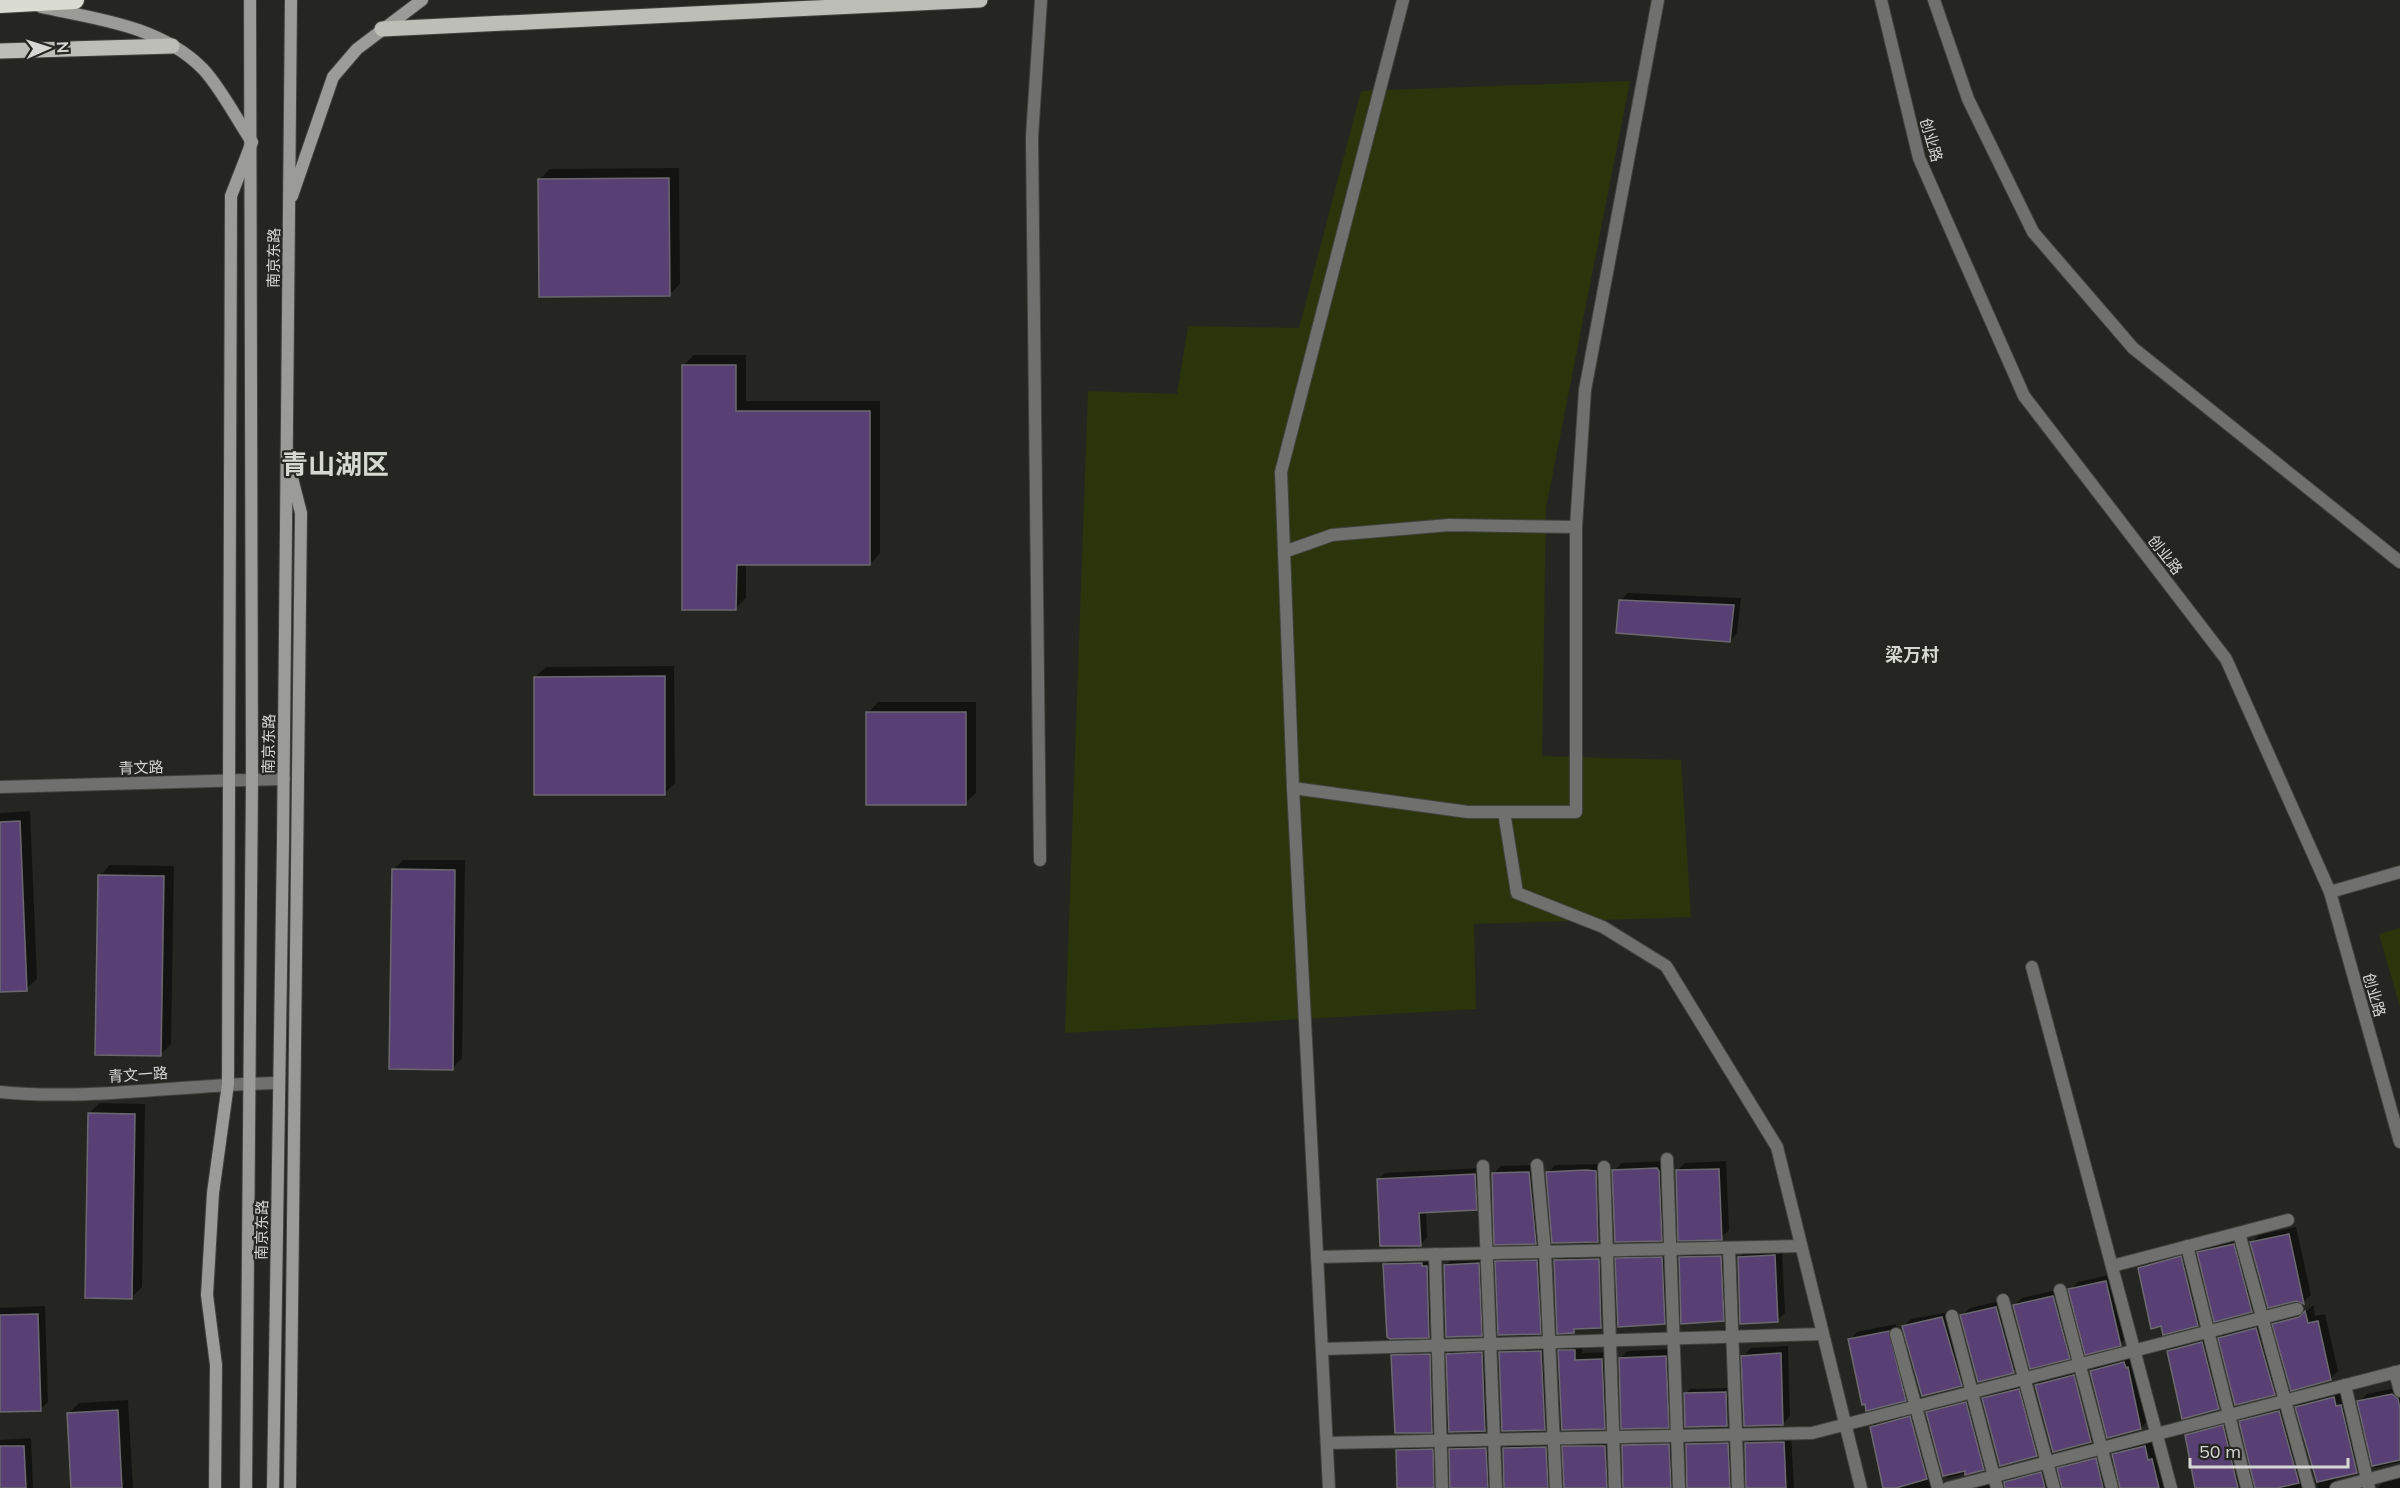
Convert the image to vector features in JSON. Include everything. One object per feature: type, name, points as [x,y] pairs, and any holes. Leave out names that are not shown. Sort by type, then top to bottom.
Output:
[{"type":"highway","points":[[0,4],[75,0]]},
{"type":"main road","name":"南京东路","points":[[246,1488],[252,780],[250,0]]},
{"type":"main road","name":"南京东路","points":[[273,1488],[284,779],[291,0]]},
{"type":"main road","points":[[289,203],[333,77],[357,49],[422,0]]},
{"type":"main road","points":[[382,28],[980,0]]},
{"type":"main road","points":[[26,3],[135,28],[172,46],[203,69],[252,142],[231,196],[228,1084],[213,1193],[207,1295],[216,1365],[215,1488]]},
{"type":"main road","points":[[0,51],[172,46]]},
{"type":"main road","points":[[287,459],[301,513],[290,1486]]},
{"type":"street","points":[[1040,860],[1032,137],[1041,0]]},
{"type":"street","points":[[1329,1488],[1293,788],[1281,472],[1403,0]]},
{"type":"street","points":[[1293,788],[1468,812],[1576,812],[1576,527],[1585,390],[1658,0]]},
{"type":"street","name":"创业路","points":[[1881,0],[1919,158],[2024,396],[2226,658],[2330,892],[2400,1142]]},
{"type":"street","points":[[1934,0],[1968,99],[2033,232],[2133,348],[2400,562]]},
{"type":"street","points":[[1284,552],[1332,535],[1449,525],[1576,527]]},
{"type":"street","name":"青文路","points":[[0,787],[284,779]]},
{"type":"street","points":[[1504,812],[1517,893],[1603,927],[1666,966],[1777,1147],[1861,1488]]},
{"type":"street","points":[[2330,892],[2400,872]]},
{"type":"street","points":[[2032,967],[2171,1488]]},
{"type":"street","name":"青文一路","points":[[0,1092],[46,1096],[228,1084],[279,1083]]},
{"type":"street","points":[[1667,1159],[1679,1488]]},
{"type":"street","points":[[1537,1165],[1545,1252],[1556,1488]]},
{"type":"street","points":[[1483,1166],[1496,1488]]},
{"type":"street","points":[[1604,1167],[1615,1488]]},
{"type":"street","points":[[2112,1266],[2288,1220]]},
{"type":"street","points":[[2239,1233],[2309,1488]]},
{"type":"street","points":[[1317,1257],[1801,1246]]},
{"type":"street","points":[[2187,1246],[2247,1488]]},
{"type":"street","points":[[1729,1248],[1738,1488]]},
{"type":"street","points":[[1434,1254],[1442,1488]]},
{"type":"street","points":[[2060,1290],[2112,1488]]},
{"type":"street","points":[[2003,1300],[2054,1488]]},
{"type":"street","points":[[1327,1443],[1812,1433],[2297,1309]]},
{"type":"street","points":[[1952,1316],[1996,1482]]},
{"type":"street","points":[[1322,1349],[1823,1334]]},
{"type":"street","points":[[1896,1334],[1938,1488]]},
{"type":"street","points":[[1948,1488],[1996,1482],[2047,1462],[2398,1372],[2400,1391]]},
{"type":"street","points":[[2345,1385],[2368,1484]]},
{"type":"street","points":[[2336,1488],[2368,1484],[2400,1471]]},
{"type":"green space","points":[[1630,81],[1546,508],[1542,756],[1681,760],[1691,917],[1474,924],[1476,1009],[1065,1033],[1088,391],[1177,394],[1188,326],[1299,328],[1361,91]]},
{"type":"green space","points":[[2400,928],[2400,1007],[2379,934]]},
{"type":"building","points":[[669,178],[670,296],[539,297],[538,179]]},
{"type":"building","points":[[682,365],[736,365],[736,411],[870,411],[870,565],[737,565],[736,610],[682,610]]},
{"type":"building","points":[[1619,600],[1734,605],[1730,642],[1616,633]]},
{"type":"building","points":[[665,676],[665,795],[534,795],[534,677]]},
{"type":"building","points":[[866,712],[966,712],[966,805],[866,805]]},
{"type":"building","points":[[20,821],[27,991],[0,992],[0,822]]},
{"type":"building","points":[[392,869],[455,870],[453,1070],[389,1069]]},
{"type":"building","points":[[98,875],[164,876],[161,1056],[95,1055]]},
{"type":"building","points":[[88,1113],[135,1114],[132,1299],[85,1298]]},
{"type":"building","points":[[1657,1168],[1662,1241],[1615,1242],[1612,1170]]},
{"type":"building","points":[[1719,1169],[1722,1240],[1678,1241],[1676,1170]]},
{"type":"building","points":[[1596,1171],[1598,1242],[1552,1243],[1546,1172]]},
{"type":"building","points":[[1529,1172],[1536,1244],[1494,1245],[1492,1173]]},
{"type":"building","points":[[1475,1174],[1477,1210],[1419,1213],[1421,1246],[1380,1246],[1377,1179]]},
{"type":"building","points":[[2289,1234],[2304,1304],[2296,1301],[2268,1308],[2250,1242]]},
{"type":"building","points":[[2234,1244],[2252,1312],[2214,1322],[2197,1252]]},
{"type":"building","points":[[1775,1255],[1778,1322],[1740,1324],[1738,1257]]},
{"type":"building","points":[[1721,1256],[1724,1321],[1681,1324],[1679,1257]]},
{"type":"building","points":[[2181,1256],[2198,1326],[2163,1335],[2161,1326],[2151,1329],[2138,1268]]},
{"type":"building","points":[[1662,1257],[1665,1324],[1618,1327],[1615,1258]]},
{"type":"building","points":[[1599,1259],[1601,1328],[1574,1329],[1574,1333],[1557,1334],[1554,1260]]},
{"type":"building","points":[[1537,1260],[1541,1334],[1498,1335],[1495,1261]]},
{"type":"building","points":[[1422,1263],[1422,1266],[1427,1266],[1429,1338],[1390,1339],[1387,1337],[1383,1264]]},
{"type":"building","points":[[1479,1263],[1482,1336],[1446,1337],[1444,1265]]},
{"type":"building","points":[[2106,1281],[2121,1346],[2085,1355],[2068,1289]]},
{"type":"building","points":[[2053,1296],[2070,1359],[2030,1369],[2013,1305]]},
{"type":"building","points":[[1996,1307],[2014,1373],[1978,1382],[1960,1315]]},
{"type":"building","points":[[2305,1311],[2308,1323],[2318,1321],[2331,1380],[2291,1391],[2272,1324],[2299,1317]]},
{"type":"building","points":[[38,1314],[41,1411],[0,1412],[0,1315]]},
{"type":"building","points":[[1942,1317],[1962,1386],[1922,1396],[1902,1326]]},
{"type":"building","points":[[2256,1328],[2275,1395],[2235,1405],[2218,1338]]},
{"type":"building","points":[[1889,1331],[1906,1401],[1866,1411],[1865,1404],[1862,1405],[1848,1339]]},
{"type":"building","points":[[2202,1342],[2219,1409],[2182,1419],[2167,1351]]},
{"type":"building","points":[[1558,1350],[1575,1350],[1575,1360],[1602,1359],[1605,1429],[1562,1430]]},
{"type":"building","points":[[1541,1351],[1545,1430],[1502,1431],[1499,1352]]},
{"type":"building","points":[[1482,1352],[1485,1431],[1449,1432],[1446,1354]]},
{"type":"building","points":[[1781,1353],[1783,1425],[1744,1426],[1741,1356]]},
{"type":"building","points":[[1430,1354],[1432,1433],[1395,1433],[1391,1355]]},
{"type":"building","points":[[1666,1356],[1669,1428],[1621,1429],[1619,1358]]},
{"type":"building","points":[[2124,1362],[2126,1368],[2128,1367],[2141,1429],[2107,1438],[2090,1371]]},
{"type":"building","points":[[2074,1375],[2091,1442],[2053,1452],[2035,1385]]},
{"type":"building","points":[[2019,1389],[2037,1456],[2000,1466],[1982,1398]]},
{"type":"building","points":[[1726,1392],[1727,1426],[1685,1427],[1684,1393]]},
{"type":"building","points":[[2392,1394],[2398,1399],[2400,1409],[2400,1460],[2372,1466],[2357,1401]]},
{"type":"building","points":[[2334,1397],[2336,1406],[2341,1405],[2357,1473],[2317,1482],[2295,1407]]},
{"type":"building","points":[[1966,1402],[1984,1470],[1965,1475],[1965,1471],[1943,1476],[1926,1412]]},
{"type":"building","points":[[118,1410],[122,1488],[71,1488],[67,1413]]},
{"type":"building","points":[[2279,1411],[2299,1483],[2277,1488],[2255,1488],[2239,1421]]},
{"type":"building","points":[[1910,1416],[1927,1479],[1896,1488],[1883,1488],[1870,1427]]},
{"type":"building","points":[[2223,1425],[2238,1488],[2195,1488],[2185,1435]]},
{"type":"building","points":[[1784,1442],[1786,1488],[1746,1488],[1745,1443]]},
{"type":"building","points":[[1728,1443],[1730,1488],[1687,1488],[1686,1444]]},
{"type":"building","points":[[1669,1444],[1671,1488],[1623,1488],[1622,1445]]},
{"type":"building","points":[[0,1446],[24,1446],[26,1488],[0,1488]]},
{"type":"building","points":[[1562,1446],[1605,1446],[1607,1488],[1564,1488]]},
{"type":"building","points":[[2145,1446],[2148,1460],[2152,1459],[2159,1488],[2120,1488],[2112,1454]]},
{"type":"building","points":[[1546,1447],[1548,1488],[1504,1488],[1503,1448]]},
{"type":"building","points":[[1486,1448],[1488,1488],[1450,1488],[1449,1449]]},
{"type":"building","points":[[1433,1449],[1434,1488],[1397,1488],[1396,1450]]},
{"type":"building","points":[[2096,1458],[2103,1488],[2062,1488],[2057,1468]]},
{"type":"building","points":[[2041,1472],[2045,1488],[2005,1488],[2004,1482]]},
{"type":"district","name":"青山湖区","points":[[335,465]]},
{"type":"district","name":"梁万村","points":[[1912,655]]}]
